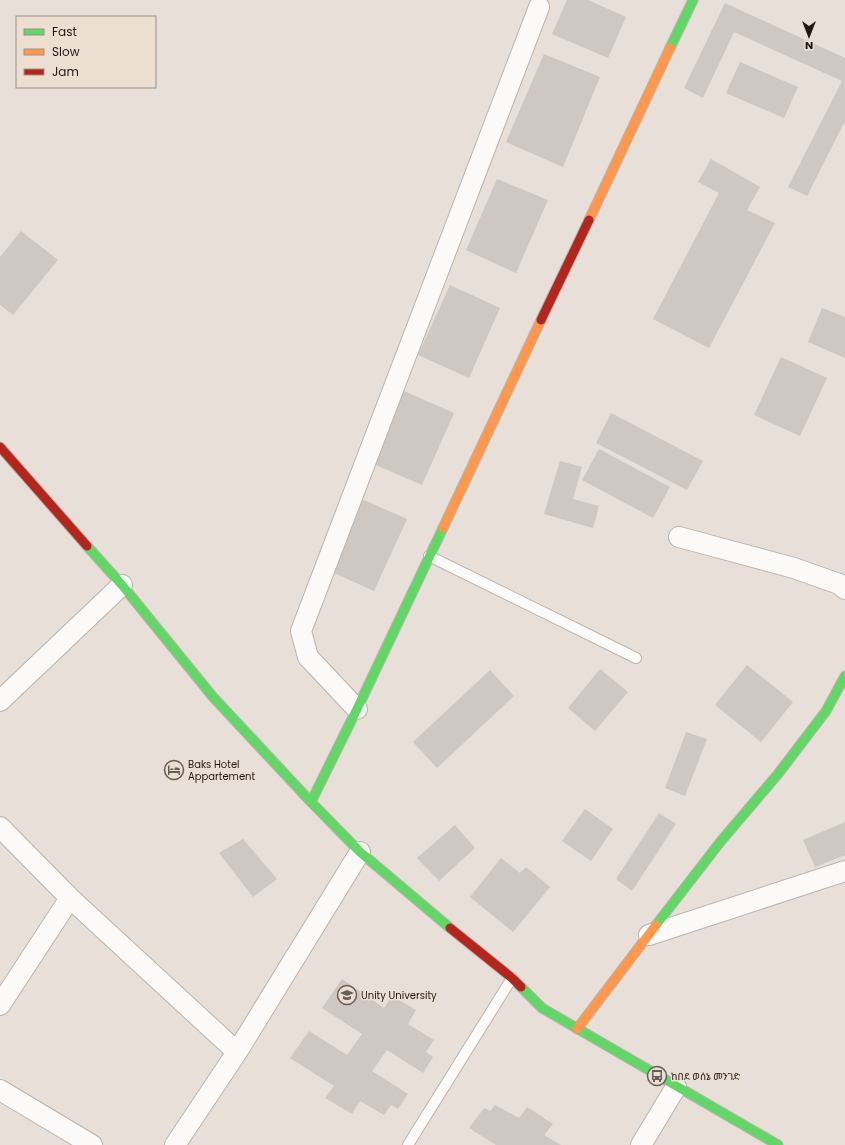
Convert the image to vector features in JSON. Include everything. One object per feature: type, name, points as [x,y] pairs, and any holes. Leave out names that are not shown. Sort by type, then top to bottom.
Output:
[{"type":"street","points":[[311,802],[357,709],[693,0]]},
{"type":"street","points":[[357,709],[308,657],[301,631],[539,6]]},
{"type":"street","points":[[0,447],[122,585],[213,697],[360,852],[422,905],[512,978],[542,1008],[778,1145]]},
{"type":"street","points":[[679,537],[794,568],[840,584],[845,589]]},
{"type":"street","points":[[0,701],[122,585]]},
{"type":"street","points":[[577,1029],[716,847],[778,774],[826,711],[845,676]]},
{"type":"street","points":[[0,827],[70,898],[236,1052]]},
{"type":"street","points":[[175,1145],[236,1052],[360,852]]},
{"type":"street","points":[[649,935],[845,872]]},
{"type":"street","points":[[0,1005],[70,898]]},
{"type":"street","points":[[641,1145],[676,1087]]},
{"type":"street","points":[[0,1090],[92,1145]]},
{"type":"lane","points":[[429,556],[636,658]]},
{"type":"lane","points":[[408,1145],[512,978]]},
{"type":"building","points":[[567,0],[588,0],[626,17],[608,58],[552,34]]},
{"type":"building","points":[[725,3],[845,58],[845,121],[807,196],[788,187],[842,81],[734,32],[703,98],[684,88]]},
{"type":"building","points":[[544,54],[600,77],[563,167],[506,142]]},
{"type":"building","points":[[740,62],[798,87],[784,118],[726,93]]},
{"type":"building","points":[[711,159],[760,187],[747,210],[775,223],[709,348],[653,319],[719,193],[698,182]]},
{"type":"building","points":[[497,179],[548,200],[516,273],[466,250]]},
{"type":"building","points":[[21,231],[58,260],[13,315],[0,305],[0,257]]},
{"type":"building","points":[[450,285],[500,308],[469,378],[418,355]]},
{"type":"building","points":[[822,308],[845,317],[845,358],[808,342]]},
{"type":"building","points":[[781,357],[827,378],[800,436],[754,415]]},
{"type":"building","points":[[404,391],[454,413],[422,485],[371,463]]},
{"type":"building","points":[[611,413],[703,461],[687,490],[596,443]]},
{"type":"building","points":[[599,449],[670,487],[653,518],[582,480]]},
{"type":"building","points":[[560,461],[582,467],[573,499],[599,506],[593,528],[544,514]]},
{"type":"building","points":[[357,497],[407,519],[374,591],[325,569]]},
{"type":"building","points":[[747,665],[793,702],[761,742],[715,705]]},
{"type":"building","points":[[600,669],[628,692],[595,731],[568,708]]},
{"type":"building","points":[[490,670],[514,696],[437,768],[413,742]]},
{"type":"building","points":[[686,732],[707,739],[685,796],[665,788]]},
{"type":"building","points":[[585,809],[613,829],[591,861],[562,841]]},
{"type":"building","points":[[659,813],[676,824],[632,891],[616,879]]},
{"type":"building","points":[[845,822],[845,855],[815,867],[803,840]]},
{"type":"building","points":[[455,825],[475,848],[439,881],[417,858]]},
{"type":"building","points":[[243,839],[277,879],[253,897],[219,853]]},
{"type":"building","points":[[501,858],[520,873],[526,867],[550,887],[513,932],[470,897]]},
{"type":"building","points":[[342,979],[384,1008],[392,996],[416,1010],[408,1024],[434,1040],[426,1052],[433,1057],[423,1073],[387,1050],[372,1071],[408,1094],[398,1109],[391,1105],[384,1115],[360,1101],[352,1114],[325,1098],[334,1086],[290,1058],[309,1031],[347,1055],[362,1034],[322,1008]]},
{"type":"building","points":[[495,1105],[519,1118],[527,1107],[553,1124],[544,1135],[561,1145],[496,1145],[469,1128],[484,1108],[490,1111]]},
{"type":"traffic: fast","points":[[670,48],[693,0]]},
{"type":"traffic: fast","points":[[311,802],[443,528]]},
{"type":"traffic: fast","points":[[87,546],[122,585],[213,697],[311,802],[360,852],[450,928]]},
{"type":"traffic: fast","points":[[656,925],[721,841],[778,774],[826,711],[845,676]]},
{"type":"traffic: fast","points":[[521,987],[542,1008],[778,1145]]},
{"type":"traffic: slow","points":[[589,220],[670,48]]},
{"type":"traffic: slow","points":[[443,528],[541,320]]},
{"type":"traffic: slow","points":[[577,1029],[656,925]]},
{"type":"traffic: jam","points":[[541,320],[589,220]]},
{"type":"traffic: jam","points":[[0,447],[87,546]]},
{"type":"traffic: jam","points":[[450,928],[521,987]]},
{"type":"place","name":"Baks Hotel Appartement","points":[[174,770]]},
{"type":"place","name":"Unity University","points":[[347,995]]},
{"type":"place","name":"ከበደ ወሰኔ መንገድ","points":[[657,1076]]}]
